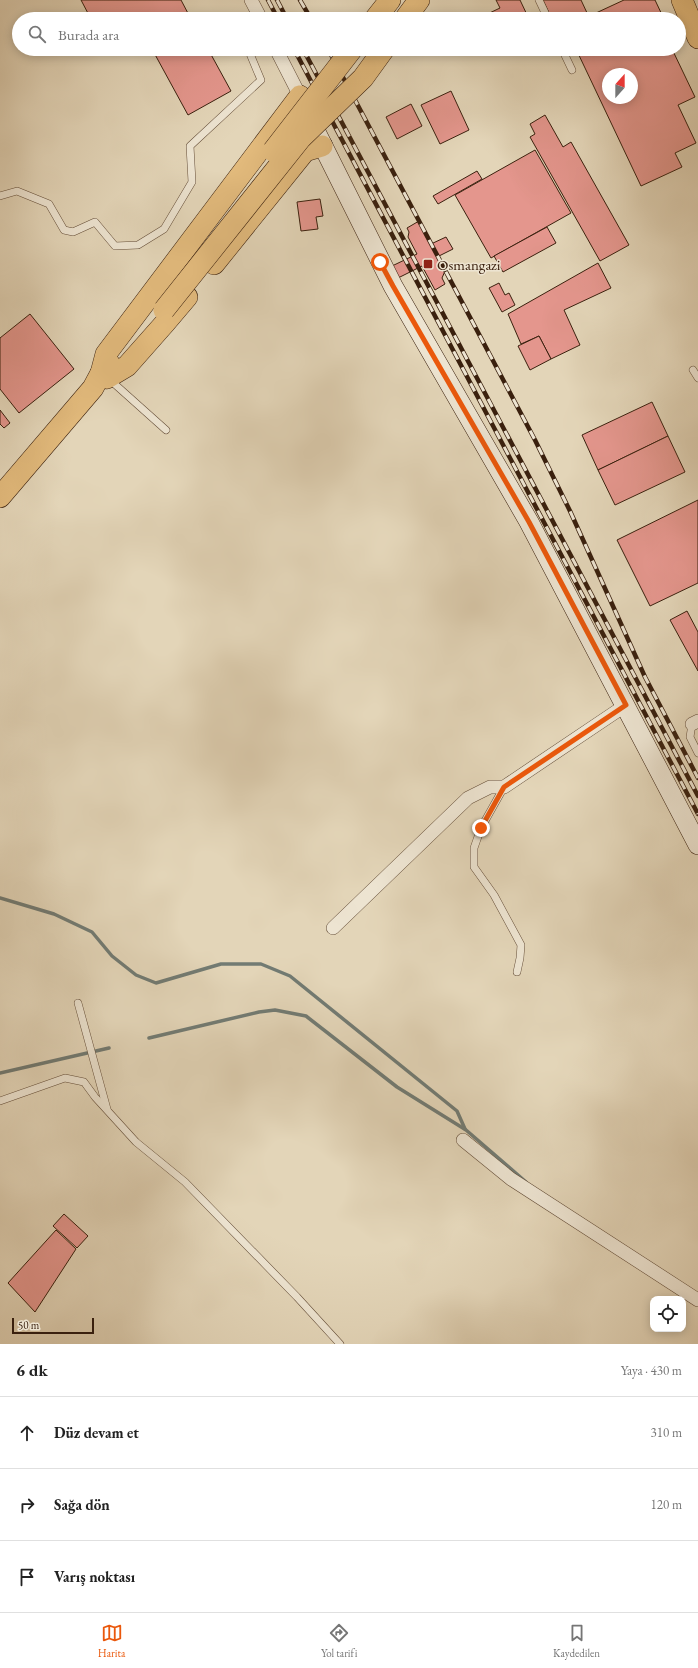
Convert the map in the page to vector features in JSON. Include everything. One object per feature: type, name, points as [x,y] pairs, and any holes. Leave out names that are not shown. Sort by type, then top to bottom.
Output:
[{"type":"main road","points":[[370,12],[375,0]]},
{"type":"main road","points":[[381,12],[390,0]]},
{"type":"main road","points":[[410,12],[419,0]]},
{"type":"main road","points":[[419,12],[427,0]]},
{"type":"main road","points":[[682,0],[698,38]]},
{"type":"main road","points":[[161,307],[347,56]]},
{"type":"main road","points":[[0,497],[100,380],[302,138],[364,78],[379,56]]},
{"type":"main road","points":[[100,380],[106,354],[300,96],[322,146],[393,286],[529,522],[698,845]]},
{"type":"main road","points":[[100,380],[126,366],[165,323],[306,151],[322,146]]},
{"type":"street","points":[[251,0],[257,12]]},
{"type":"street","points":[[280,56],[300,96]]},
{"type":"street","points":[[333,928],[468,798],[490,787],[504,787],[626,705]]},
{"type":"street","points":[[463,1140],[511,1178],[698,1300]]},
{"type":"lane","points":[[539,0],[545,12]]},
{"type":"lane","points":[[0,196],[17,191],[49,204],[64,230],[73,232],[95,222],[115,246],[138,245],[164,229],[192,182],[190,146],[261,80],[251,56]]},
{"type":"lane","points":[[565,56],[572,70]]},
{"type":"lane","points":[[693,370],[698,378]]},
{"type":"lane","points":[[100,380],[166,430]]},
{"type":"lane","points":[[695,722],[690,737],[698,753]]},
{"type":"lane","points":[[504,787],[481,828],[474,848],[474,867],[494,895],[521,945],[517,972]]},
{"type":"lane","points":[[78,1003],[108,1110]]},
{"type":"lane","points":[[0,1101],[65,1078],[84,1082],[136,1142],[185,1182],[297,1297],[340,1344]]},
{"type":"building","points":[[81,0],[181,0],[187,12],[87,12]]},
{"type":"building","points":[[496,0],[520,0],[526,12],[492,12],[500,8]]},
{"type":"building","points":[[543,0],[581,0],[587,12],[549,12]]},
{"type":"building","points":[[624,0],[655,0],[661,12],[598,12]]},
{"type":"building","points":[[156,56],[212,56],[231,91],[188,115]]},
{"type":"building","points":[[579,56],[675,56],[695,97],[678,105],[696,143],[675,153],[682,167],[641,186],[602,104],[638,104],[638,68],[602,68],[602,104]]},
{"type":"building","points":[[451,91],[469,130],[440,144],[421,105]]},
{"type":"building","points":[[411,104],[422,126],[397,139],[386,117]]},
{"type":"building","points":[[545,115],[563,147],[571,142],[629,245],[600,261],[530,137],[535,134],[530,124]]},
{"type":"building","points":[[535,150],[571,213],[491,258],[455,195]]},
{"type":"building","points":[[477,171],[482,179],[438,204],[433,196]]},
{"type":"building","points":[[320,199],[323,216],[316,217],[318,229],[301,231],[297,202]]},
{"type":"building","points":[[419,221],[431,244],[446,237],[453,249],[437,257],[445,271],[442,278],[445,284],[435,290],[422,266],[398,278],[392,266],[417,254],[408,237],[409,232],[407,228]]},
{"type":"building","points":[[547,227],[556,243],[503,272],[494,256]]},
{"type":"building","points":[[598,263],[611,288],[564,310],[580,345],[551,359],[539,336],[521,344],[508,314]]},
{"type":"building","points":[[499,283],[505,295],[509,293],[515,305],[502,312],[489,288]]},
{"type":"building","points":[[30,314],[74,369],[19,413],[0,389],[0,338]]},
{"type":"building","points":[[539,336],[551,359],[530,370],[518,346]]},
{"type":"building","points":[[652,402],[668,436],[598,470],[582,435]]},
{"type":"building","points":[[0,410],[10,423],[4,428],[0,424]]},
{"type":"building","points":[[668,436],[685,472],[615,505],[598,470]]},
{"type":"building","points":[[698,500],[698,583],[650,606],[617,540]]},
{"type":"building","points":[[687,611],[698,632],[698,671],[670,620]]},
{"type":"building","points":[[64,1214],[88,1236],[77,1248],[53,1226]]},
{"type":"building","points":[[56,1230],[76,1249],[35,1312],[8,1283]]},
{"type":"waterway","points":[[0,898],[54,914],[92,932],[112,956],[136,975],[156,983],[221,964],[261,964],[290,976],[457,1111],[465,1129]]},
{"type":"waterway","points":[[149,1038],[259,1012],[275,1010],[306,1016],[397,1087],[466,1130],[526,1182]]},
{"type":"waterway","points":[[0,1073],[109,1048]]},
{"type":"railway","points":[[268,0],[274,12]]},
{"type":"railway","points":[[277,0],[283,12]]},
{"type":"railway","points":[[300,0],[307,12]]},
{"type":"railway","points":[[298,56],[698,814]]},
{"type":"railway","points":[[307,56],[698,796]]},
{"type":"railway","points":[[332,56],[535,440],[570,511],[645,677],[698,778]]},
{"type":"place","name":"Osmangazi","points":[[428,264]]},
{"type":"route","points":[[380,262],[529,522],[626,705],[504,787],[481,828]]}]
